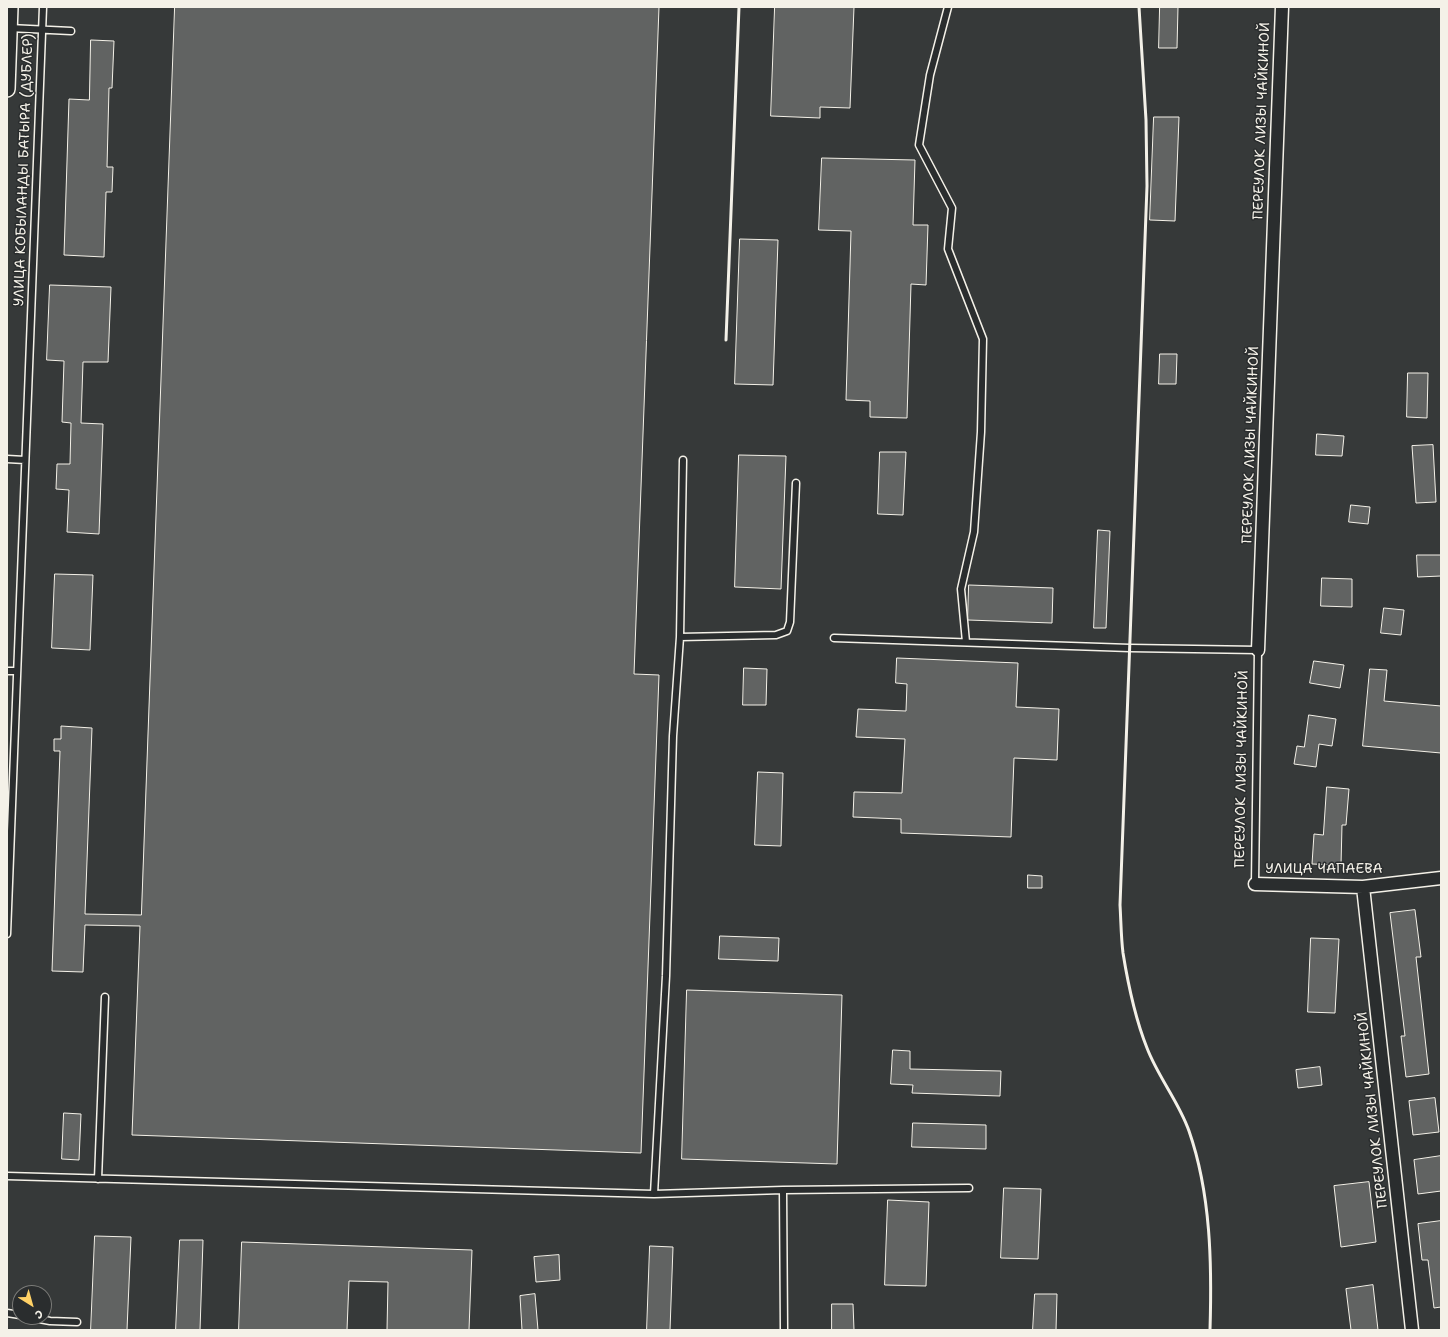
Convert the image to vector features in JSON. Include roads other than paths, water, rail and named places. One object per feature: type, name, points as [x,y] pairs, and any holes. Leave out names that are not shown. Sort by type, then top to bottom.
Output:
[{"type":"street","points":[[7,88],[10,7]]},
{"type":"street","name":"ПЕРЕУЛОК ЛИЗЫ ЧАЙКИНОЙ","points":[[1258,650],[1282,7]]},
{"type":"street","name":"УЛИЦА ЧАПАЕВА","points":[[1256,884],[1363,887],[1441,878]]},
{"type":"street","name":"ПЕРЕУЛОК ЛИЗЫ ЧАЙКИНОЙ","points":[[1363,887],[1412,1330]]},
{"type":"lane","name":"УЛИЦА КОБЫЛАНДЫ БАТЫРА (ДУБЛЕР)","points":[[7,934],[43,7]]},
{"type":"lane","points":[[948,7],[930,75],[919,145],[952,208],[948,249],[984,339],[981,432],[974,532],[961,589],[966,642]]},
{"type":"lane","points":[[9,28],[70,31]]},
{"type":"lane","points":[[7,460],[25,460]]},
{"type":"lane","points":[[654,1194],[666,976],[673,736],[680,637],[683,460]]},
{"type":"lane","points":[[680,637],[776,635],[787,630],[790,622],[796,483]]},
{"type":"lane","points":[[834,638],[1137,648],[1258,650]]},
{"type":"lane","name":"ПЕРЕУЛОК ЛИЗЫ ЧАЙКИНОЙ","points":[[1256,884],[1258,650]]},
{"type":"lane","points":[[7,671],[17,671]]},
{"type":"lane","points":[[98,1179],[105,997]]},
{"type":"lane","points":[[7,1176],[654,1194],[783,1190],[970,1188]]},
{"type":"lane","points":[[783,1190],[784,1330]]},
{"type":"lane","points":[[52,1321],[77,1322]]},
{"type":"railway","points":[[726,340],[739,7]]},
{"type":"railway","points":[[1139,7],[1146,120],[1147,186],[1120,905],[1121,935],[1123,953],[1135,1013],[1152,1059],[1185,1120],[1202,1180],[1206,1205],[1210,1255],[1210,1330]]}]
